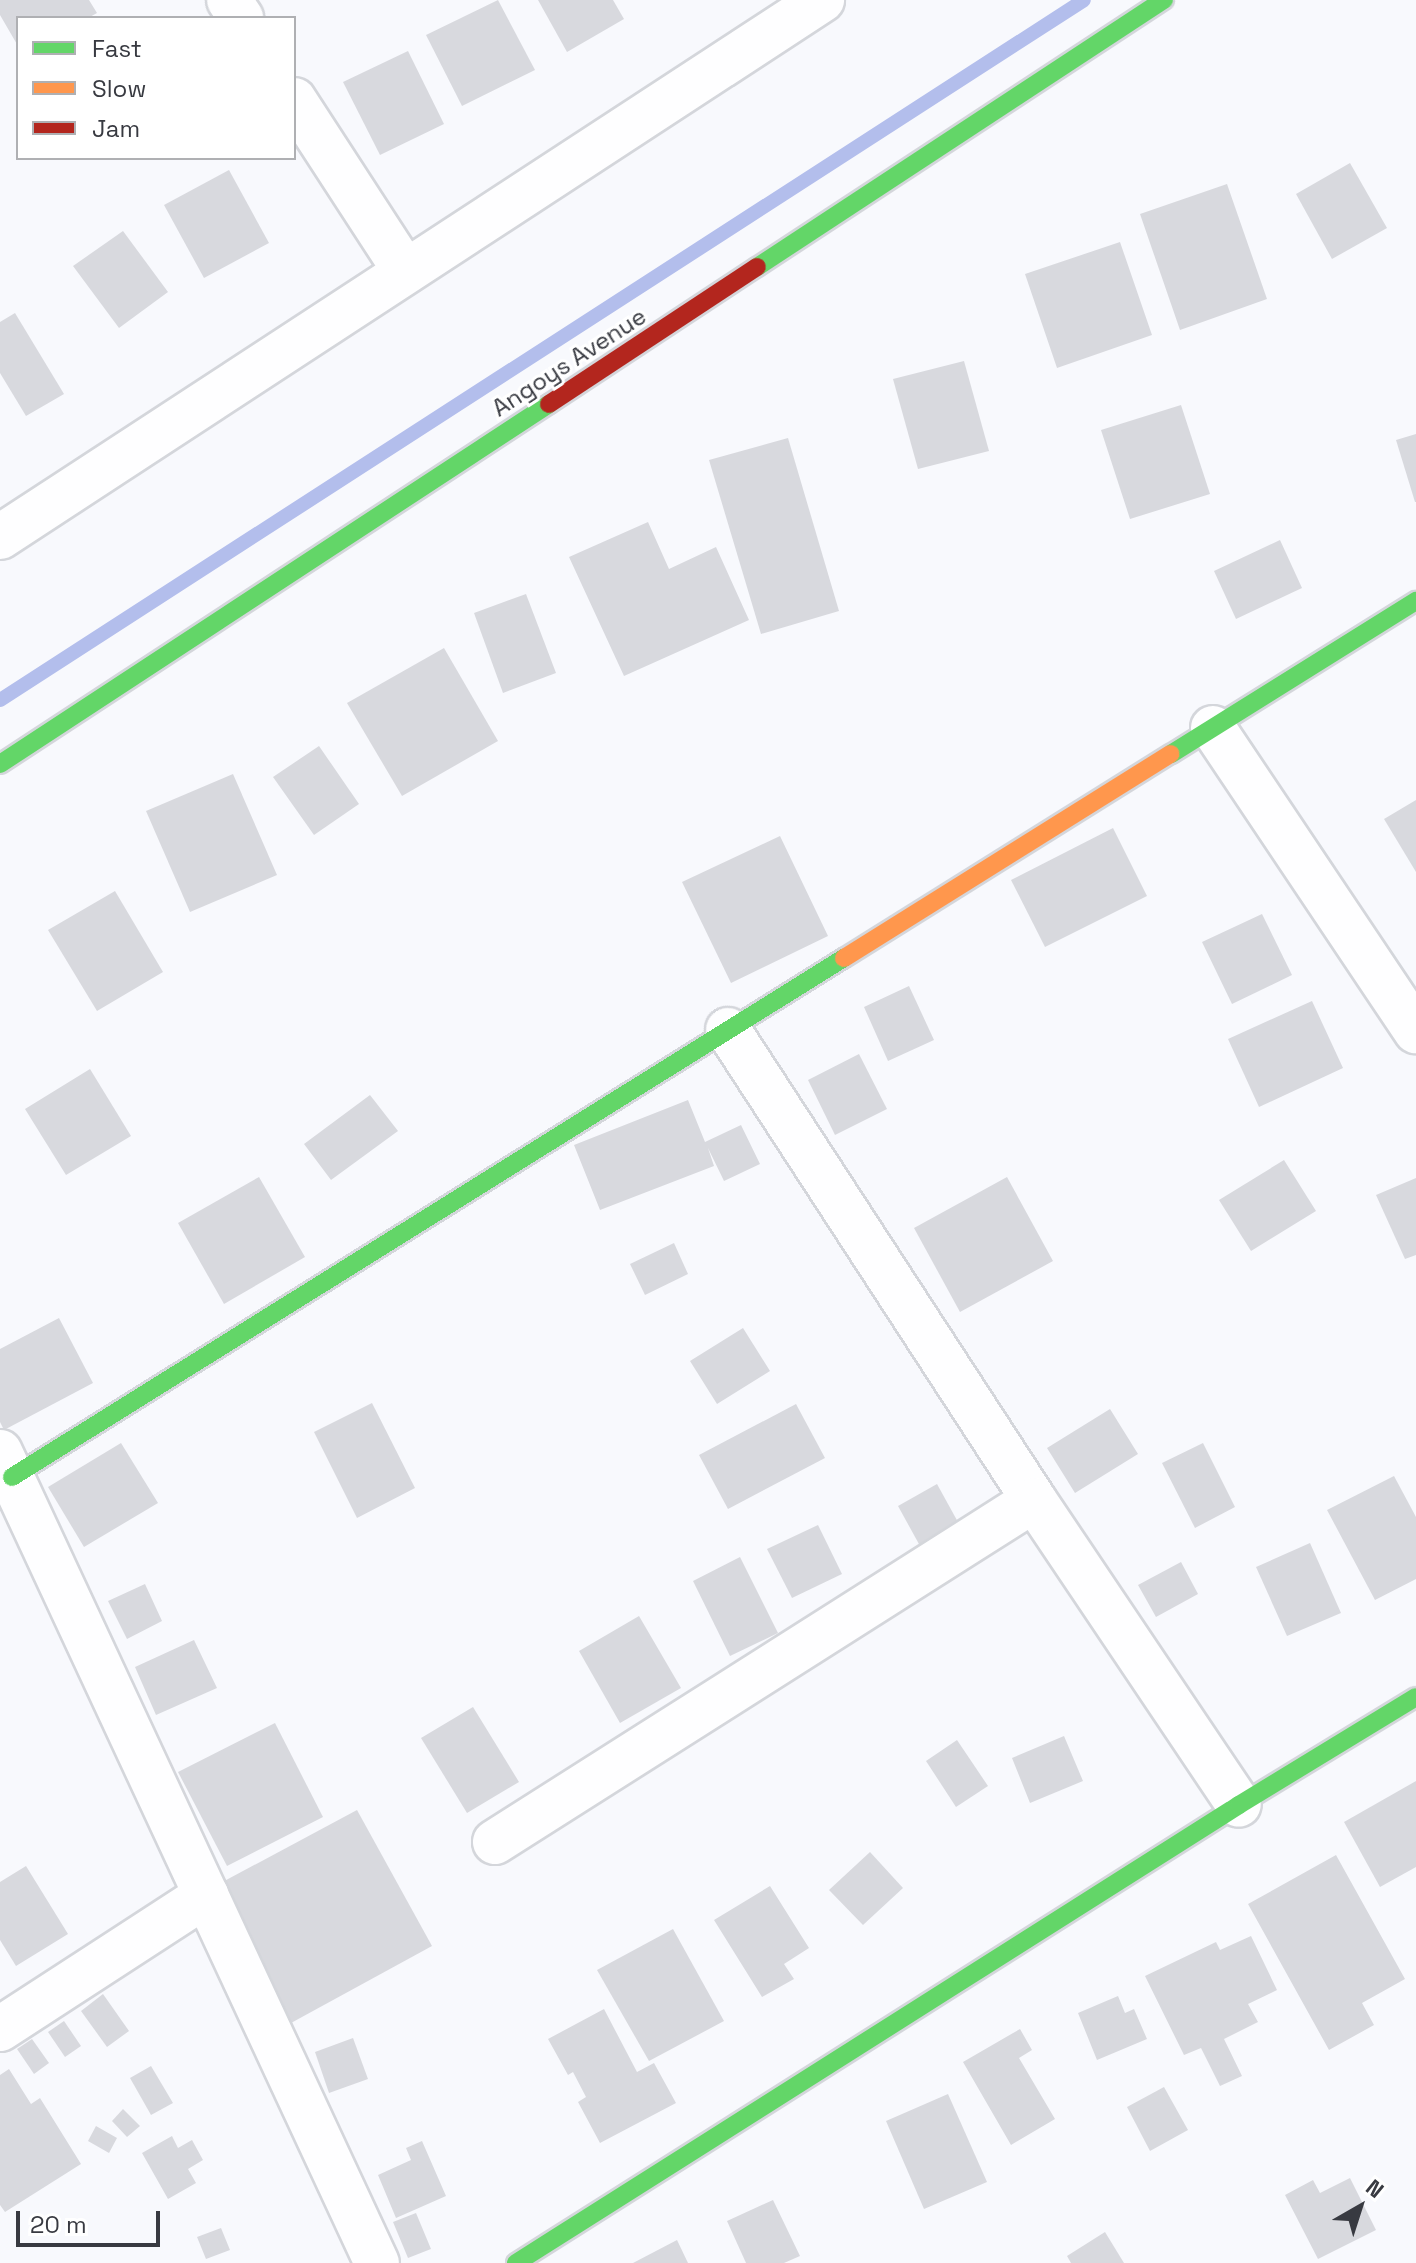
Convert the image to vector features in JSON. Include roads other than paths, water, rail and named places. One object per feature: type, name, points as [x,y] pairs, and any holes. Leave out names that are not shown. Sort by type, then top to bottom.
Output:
[{"type":"street","points":[[0,537],[822,0]]},
{"type":"street","name":"Angoys Avenue","points":[[0,764],[1164,0]]},
{"type":"street","points":[[296,103],[405,271]]},
{"type":"street","points":[[377,2263],[6,1464],[728,1030],[1416,601]]},
{"type":"street","points":[[1213,728],[1416,1031]]},
{"type":"street","points":[[728,1030],[1034,1500],[1239,1805]]},
{"type":"street","points":[[495,1842],[1034,1500]]},
{"type":"street","points":[[516,2263],[1239,1805],[1416,1697]]},
{"type":"street","points":[[0,2029],[206,1895]]},
{"type":"waterway","points":[[0,700],[1084,0]]}]
